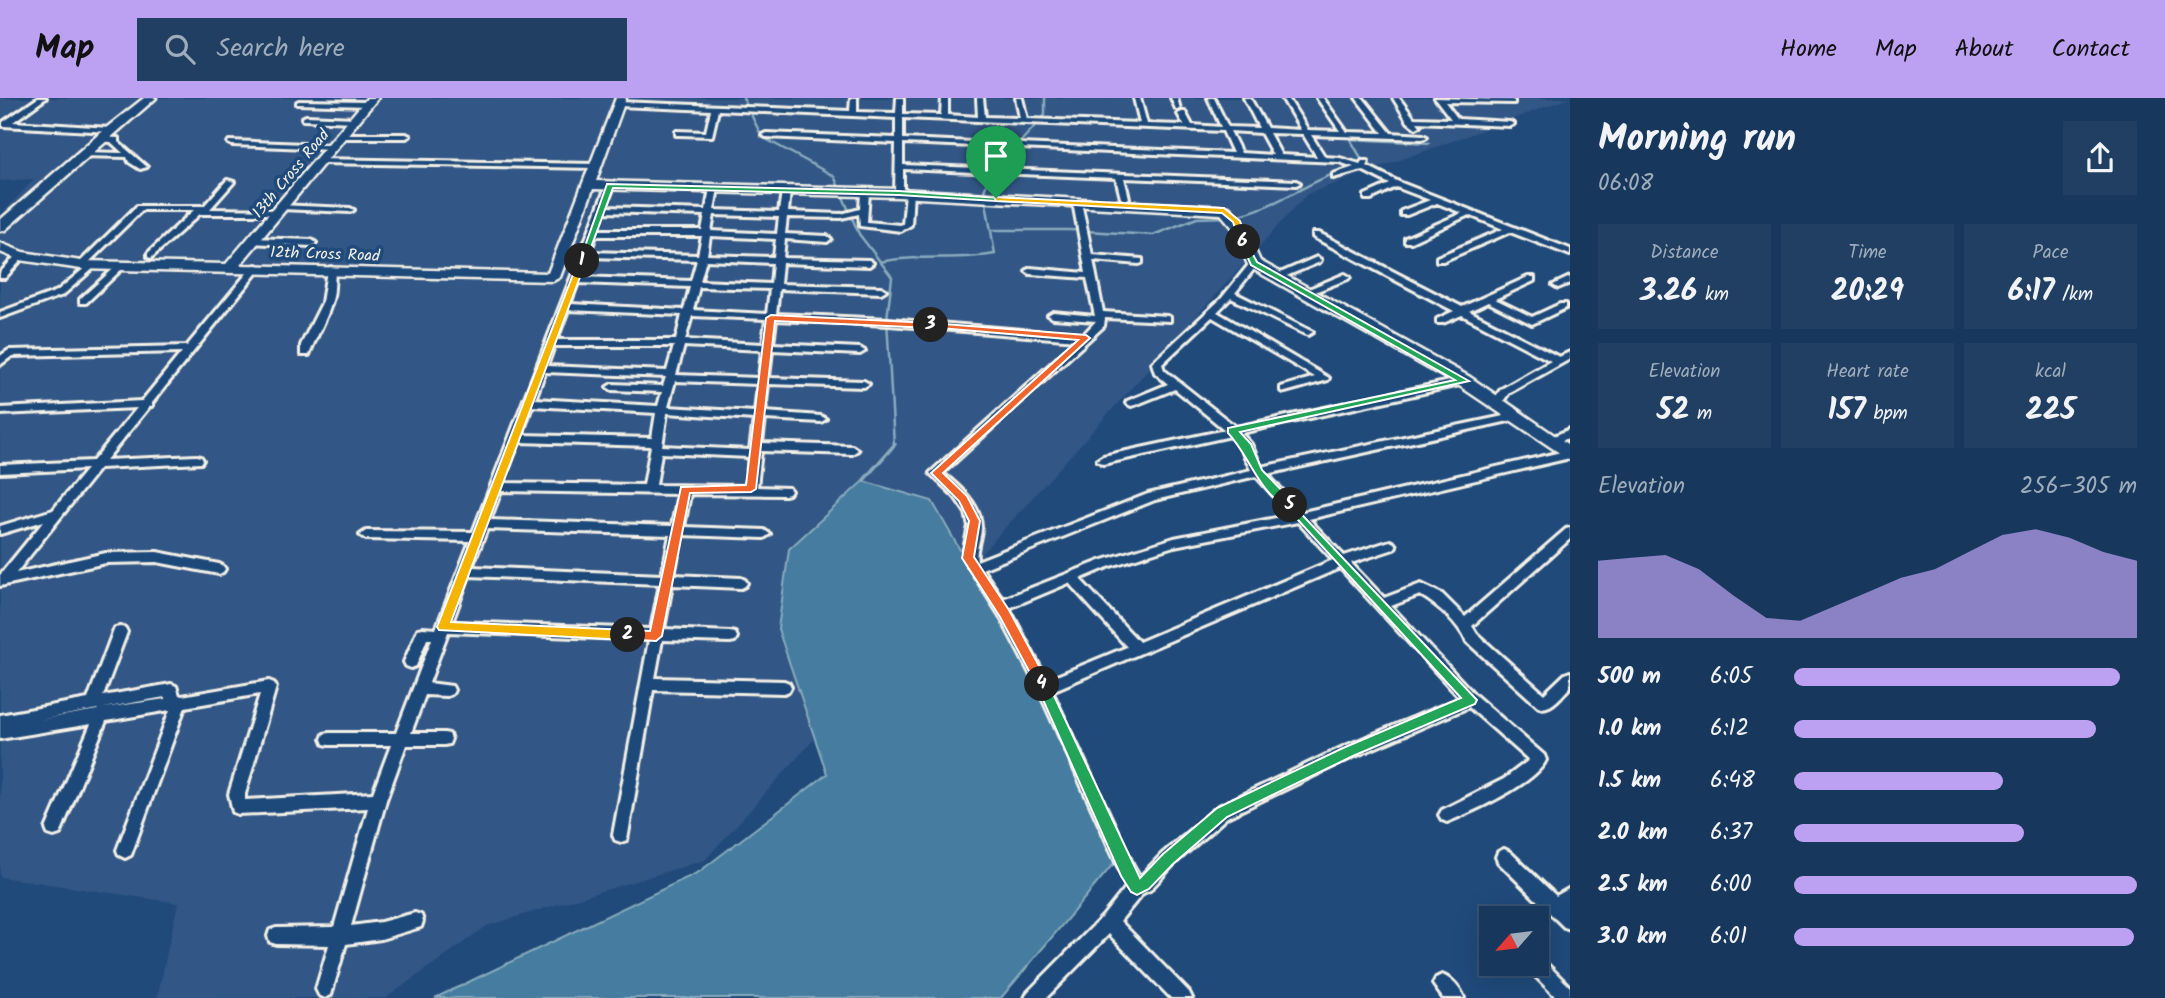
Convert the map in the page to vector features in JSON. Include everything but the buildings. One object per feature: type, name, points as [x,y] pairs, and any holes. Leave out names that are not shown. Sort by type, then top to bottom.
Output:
[{"type":"street","points":[[43,98],[6,124],[105,134],[127,152]]},
{"type":"street","points":[[0,227],[105,134],[151,98]]},
{"type":"street","points":[[780,110],[782,98]]},
{"type":"street","points":[[853,113],[855,98]]},
{"type":"street","points":[[865,192],[863,225],[905,227],[900,98]]},
{"type":"street","points":[[944,117],[945,98]]},
{"type":"street","points":[[980,98],[982,118]]},
{"type":"street","points":[[1019,98],[1024,120]]},
{"type":"street","points":[[1136,98],[1144,125]]},
{"type":"street","points":[[1174,98],[1189,127]]},
{"type":"street","points":[[1211,98],[1238,155]]},
{"type":"street","points":[[1247,98],[1278,157]]},
{"type":"street","points":[[1285,98],[1322,159]]},
{"type":"street","points":[[1320,98],[1345,134]]},
{"type":"street","points":[[1359,98],[1389,136]]},
{"type":"street","points":[[620,101],[757,110],[816,108],[853,113],[1423,137],[1396,98]]},
{"type":"street","points":[[1439,99],[1455,121]]},
{"type":"street","points":[[1439,99],[1512,102]]},
{"type":"street","points":[[299,103],[371,101]]},
{"type":"street","name":"13th Cross Road","points":[[230,268],[371,101]]},
{"type":"street","name":"12th Cross Road","points":[[0,247],[20,256],[87,265],[553,277],[620,101]]},
{"type":"street","points":[[679,133],[709,134],[715,108]]},
{"type":"street","points":[[306,118],[355,120]]},
{"type":"street","points":[[1411,120],[1510,124]]},
{"type":"street","points":[[766,135],[901,138],[1012,146],[1348,160],[1363,165],[1396,184],[1570,252]]},
{"type":"street","points":[[901,138],[947,135]]},
{"type":"street","points":[[341,136],[406,136]]},
{"type":"street","points":[[232,144],[332,147]]},
{"type":"street","points":[[82,154],[130,155],[132,160],[143,167]]},
{"type":"street","points":[[320,161],[595,166]]},
{"type":"street","points":[[1336,176],[1363,165]]},
{"type":"street","points":[[901,167],[1296,183]]},
{"type":"street","points":[[1119,176],[1125,198]]},
{"type":"street","points":[[0,315],[60,293],[140,208],[206,208],[230,183]]},
{"type":"street","points":[[1368,197],[1396,184]]},
{"type":"street","points":[[588,185],[905,193],[1210,208],[1232,216],[1254,264],[1464,381],[1570,454]]},
{"type":"street","points":[[325,989],[378,800],[610,186]]},
{"type":"street","points":[[649,490],[662,410],[708,233],[714,188]]},
{"type":"street","points":[[751,489],[786,191]]},
{"type":"street","points":[[1404,213],[1437,200]]},
{"type":"street","points":[[1077,202],[1101,324],[936,473],[963,498],[974,521],[968,558],[1000,606],[1044,688],[1127,871],[1137,887]]},
{"type":"street","points":[[601,209],[841,216],[862,211]]},
{"type":"street","points":[[151,255],[198,211],[350,210]]},
{"type":"street","points":[[1408,240],[1470,212]]},
{"type":"street","points":[[1440,259],[1511,228]]},
{"type":"street","points":[[592,233],[708,233],[827,239]]},
{"type":"street","points":[[1316,235],[1560,362]]},
{"type":"street","points":[[250,244],[312,243]]},
{"type":"street","points":[[250,244],[300,247]]},
{"type":"street","points":[[561,257],[584,254],[869,263]]},
{"type":"street","points":[[2,276],[20,256]]},
{"type":"street","points":[[1088,257],[1139,261]]},
{"type":"street","points":[[1276,277],[1317,260]]},
{"type":"street","points":[[1254,264],[1212,313],[1157,363],[1159,371],[1232,430],[1245,444],[1258,472],[1471,700],[1539,760],[1534,767],[1507,783],[1447,814]]},
{"type":"street","points":[[83,301],[120,266]]},
{"type":"street","points":[[1,581],[148,404],[256,268]]},
{"type":"street","points":[[305,353],[306,345],[327,303],[331,270]]},
{"type":"street","points":[[1030,271],[1091,276]]},
{"type":"street","points":[[1304,293],[1345,276]]},
{"type":"street","points":[[1440,321],[1531,279]]},
{"type":"street","points":[[575,280],[881,290]]},
{"type":"street","points":[[1558,285],[1570,280]]},
{"type":"street","points":[[1230,294],[1308,332]]},
{"type":"street","points":[[1488,299],[1532,321],[1563,306]]},
{"type":"street","points":[[564,307],[887,322],[1086,338]]},
{"type":"street","points":[[1212,313],[1324,378],[1285,389]]},
{"type":"street","points":[[1053,315],[1167,319]]},
{"type":"street","points":[[551,343],[680,343],[860,351]]},
{"type":"street","points":[[0,362],[9,353],[192,349]]},
{"type":"street","points":[[1497,402],[1505,391],[1570,355]]},
{"type":"street","points":[[541,369],[671,380],[864,384]]},
{"type":"street","points":[[612,387],[671,380]]},
{"type":"street","points":[[1102,460],[1464,381]]},
{"type":"street","points":[[1131,403],[1175,385]]},
{"type":"street","points":[[527,402],[821,419]]},
{"type":"street","points":[[0,411],[148,404]]},
{"type":"street","points":[[974,567],[1136,502],[1258,472],[1518,416]]},
{"type":"street","points":[[1553,441],[1570,433]]},
{"type":"street","points":[[514,438],[755,451],[852,450]]},
{"type":"street","points":[[1000,606],[1071,577],[1174,542],[1301,517],[1570,454]]},
{"type":"street","points":[[0,470],[197,460]]},
{"type":"street","points":[[496,487],[785,491]]},
{"type":"street","points":[[621,835],[685,490]]},
{"type":"street","points":[[0,530],[57,513]]},
{"type":"street","points":[[482,524],[764,534]]},
{"type":"street","points":[[1465,625],[1570,532]]},
{"type":"street","points":[[366,536],[477,537]]},
{"type":"street","points":[[1044,688],[1343,561],[1390,545]]},
{"type":"street","points":[[1,581],[106,558],[157,557],[219,569]]},
{"type":"street","points":[[464,570],[741,583]]},
{"type":"street","points":[[1071,577],[1136,648]]},
{"type":"street","points":[[1383,604],[1421,589],[1437,598],[1465,625],[1472,638],[1544,703],[1570,678]]},
{"type":"street","points":[[411,662],[423,634],[442,631],[730,637]]},
{"type":"street","points":[[54,829],[98,709],[120,632]]},
{"type":"street","points":[[647,684],[784,687]]},
{"type":"street","points":[[0,721],[177,702],[269,687],[237,794],[238,807],[378,800]]},
{"type":"street","points":[[420,689],[447,690]]},
{"type":"street","points":[[1034,998],[1109,922],[1137,887],[1144,884],[1168,859],[1222,813],[1348,752],[1471,700]]},
{"type":"street","points":[[125,850],[177,702]]},
{"type":"street","points":[[0,733],[98,709]]},
{"type":"street","points":[[329,739],[444,739]]},
{"type":"street","points":[[1504,857],[1570,921]]},
{"type":"street","points":[[1555,907],[1570,896]]},
{"type":"street","points":[[276,936],[340,937],[374,933],[415,921]]},
{"type":"street","points":[[1109,922],[1183,998]]},
{"type":"street","points":[[1547,976],[1569,998]]},
{"type":"street","points":[[1442,984],[1455,998]]},
{"type":"shaded area","points":[[0,98],[1570,98],[1307,194],[705,860],[487,926],[386,998],[157,998],[178,903],[0,877],[0,216],[34,179],[0,181]]},
{"type":"shaded area","points":[[863,481],[932,501],[1031,674],[1114,863],[1001,998],[435,998],[699,872],[827,774],[778,629],[789,549]]},
{"type":"waterway","points":[[743,98],[762,137],[834,176],[859,234],[880,262]]},
{"type":"waterway","points":[[880,262],[995,254],[984,191],[987,183],[1015,177],[1014,149],[1045,115],[1045,98]]},
{"type":"waterway","points":[[1364,163],[1350,139],[1430,143]]},
{"type":"waterway","points":[[1235,216],[1266,206],[1326,177],[1357,166]]},
{"type":"waterway","points":[[991,230],[1069,230],[1153,235],[1197,218],[1228,217]]},
{"type":"waterway","points":[[880,262],[892,277],[887,319],[894,445]]},
{"type":"waterway","points":[[863,481],[894,445]]},
{"type":"route","points":[[610,186],[996,198],[1224,210],[1236,221],[1244,246],[1254,264],[1464,381],[1232,430],[1245,444],[1258,472],[1471,700],[1348,752],[1222,813],[1168,859],[1144,884],[1137,887],[1049,705],[1044,688],[1004,613],[968,558],[974,521],[963,498],[936,473],[1086,338],[887,322],[771,318],[751,489],[685,490],[656,636],[443,627],[610,186]]}]
